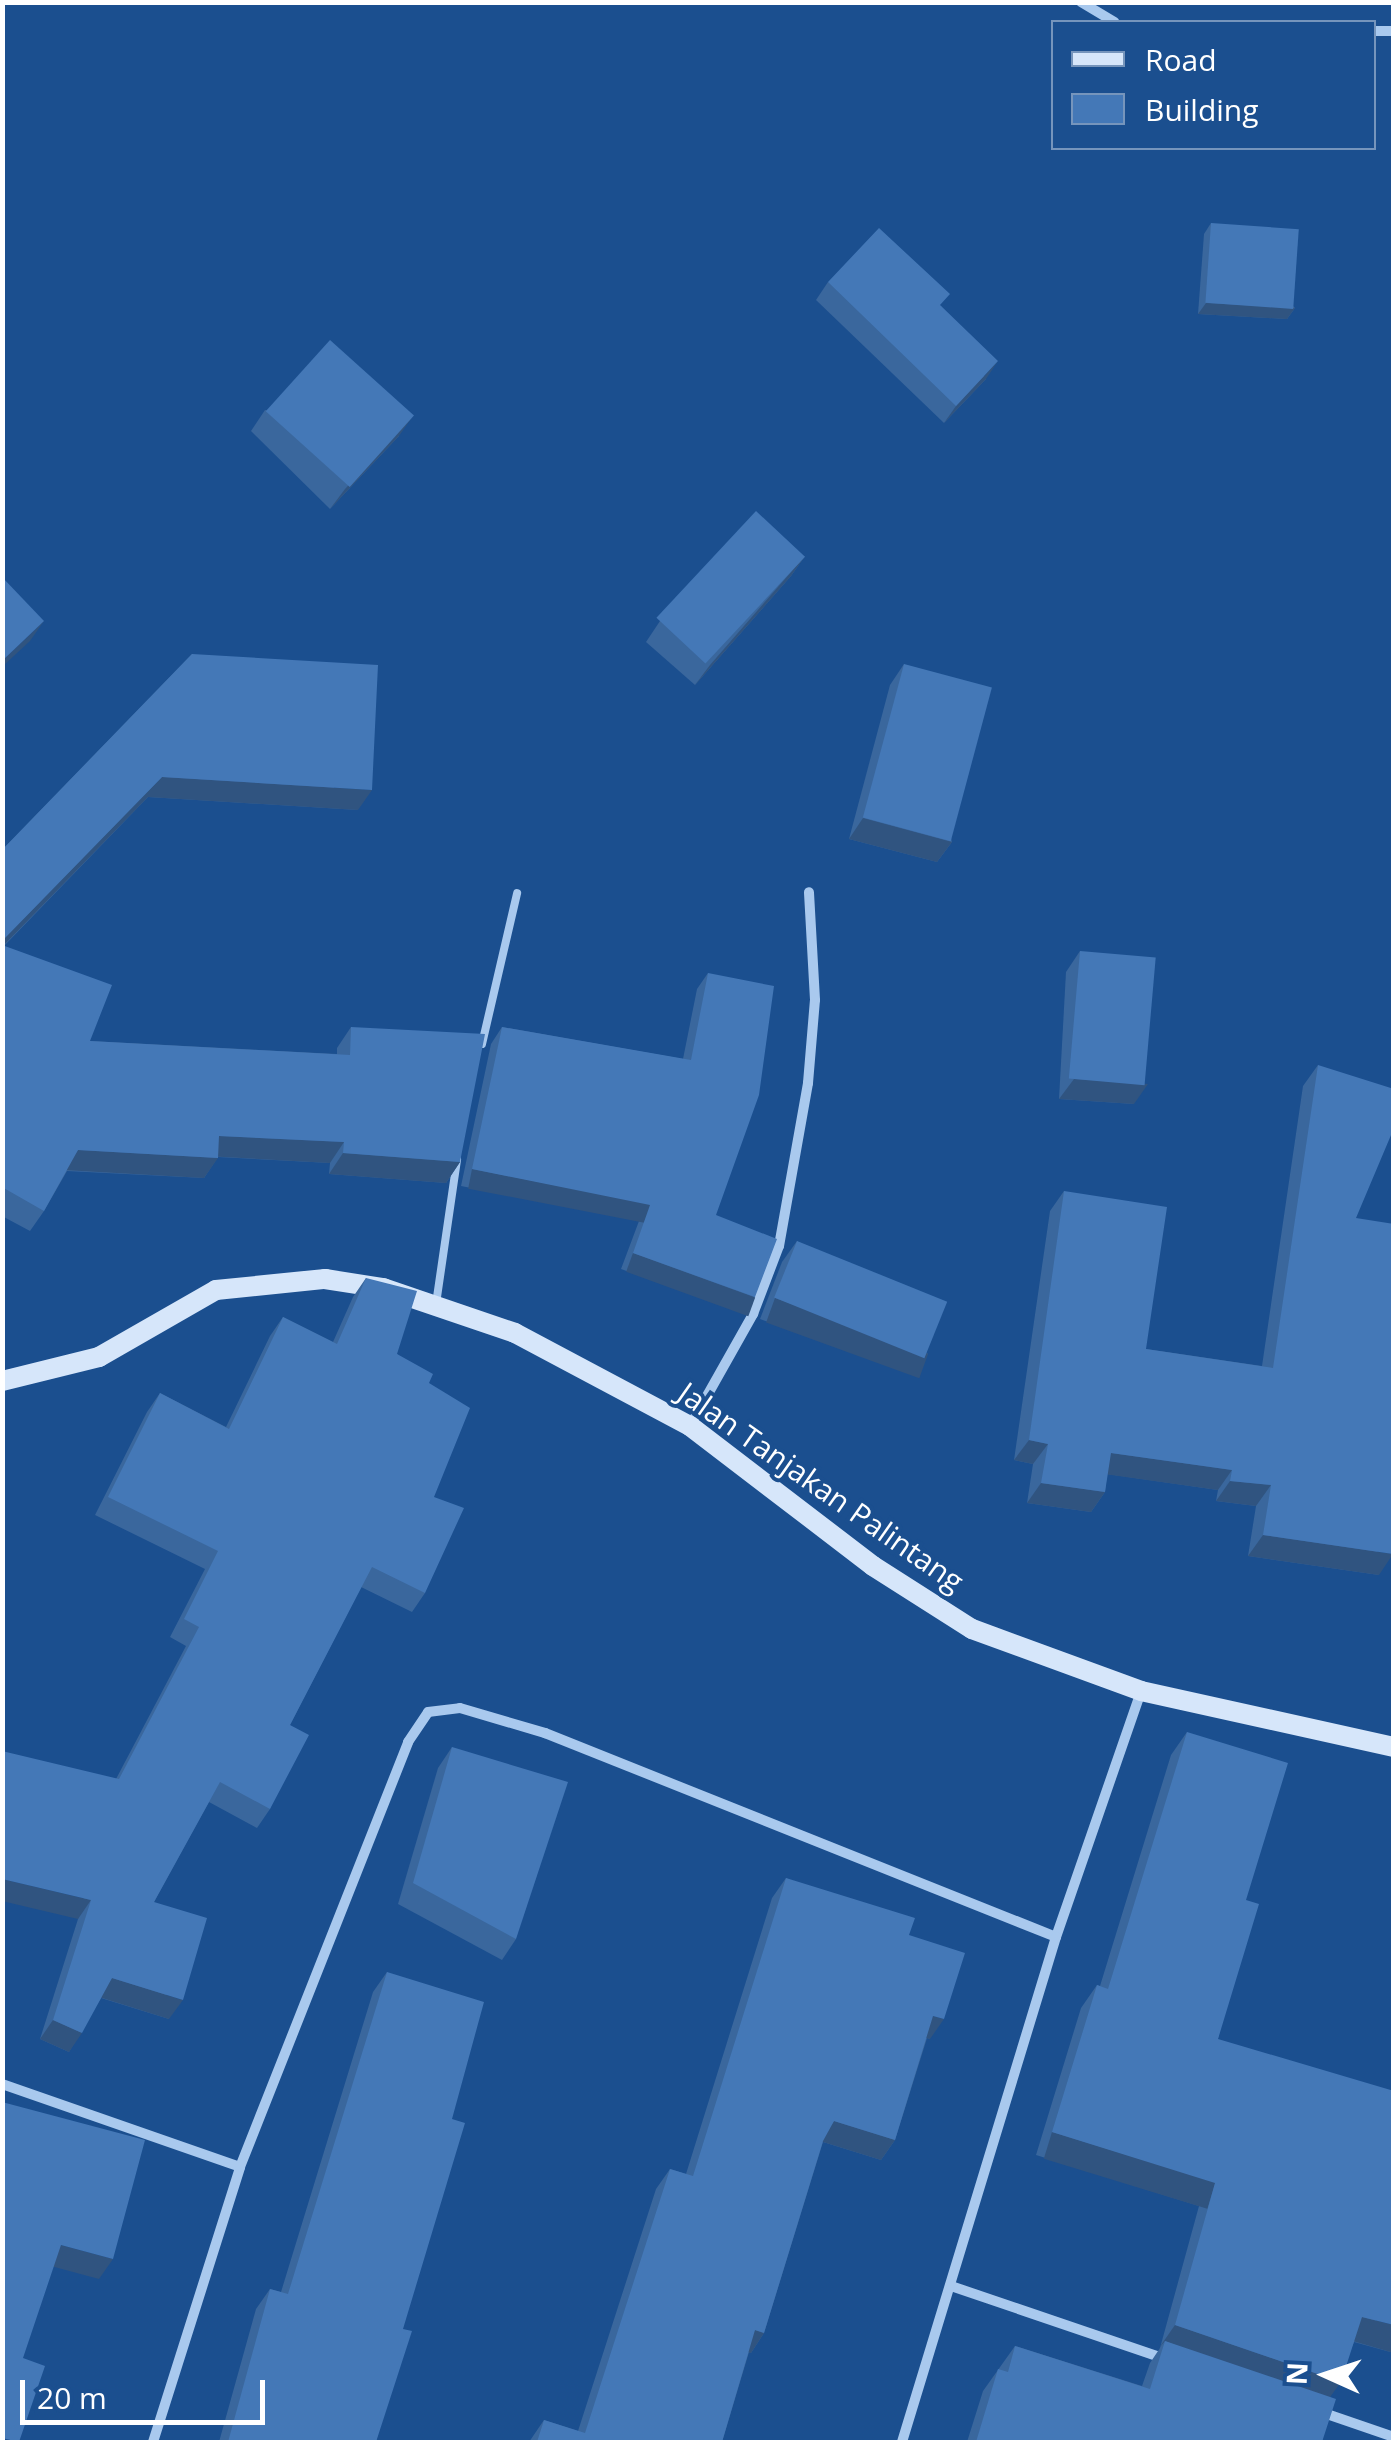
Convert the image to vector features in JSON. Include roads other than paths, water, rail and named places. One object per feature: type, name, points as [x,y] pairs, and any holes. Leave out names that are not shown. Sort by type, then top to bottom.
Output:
[{"type":"street","points":[[1081,2],[1111,20]]},
{"type":"street","points":[[690,1426],[754,1314],[779,1246],[810,1050],[810,892]]},
{"type":"street","name":"Jalan Tanjakan Palintang","points":[[2,1381],[100,1357],[216,1290],[268,1280],[325,1279],[436,1304],[515,1332],[690,1426],[873,1566],[972,1629],[1141,1691],[1394,1747]]},
{"type":"street","points":[[902,2442],[1056,1938],[1141,1691]]},
{"type":"street","points":[[154,2442],[240,2168],[408,1742],[428,1712],[460,1708],[546,1733],[1056,1938]]},
{"type":"street","points":[[2,2084],[240,2168]]},
{"type":"street","points":[[951,2286],[1191,2368]]},
{"type":"street","points":[[1301,2405],[1394,2436]]},
{"type":"lane","points":[[480,1048],[518,893]]},
{"type":"lane","points":[[436,1304],[459,1146]]}]
